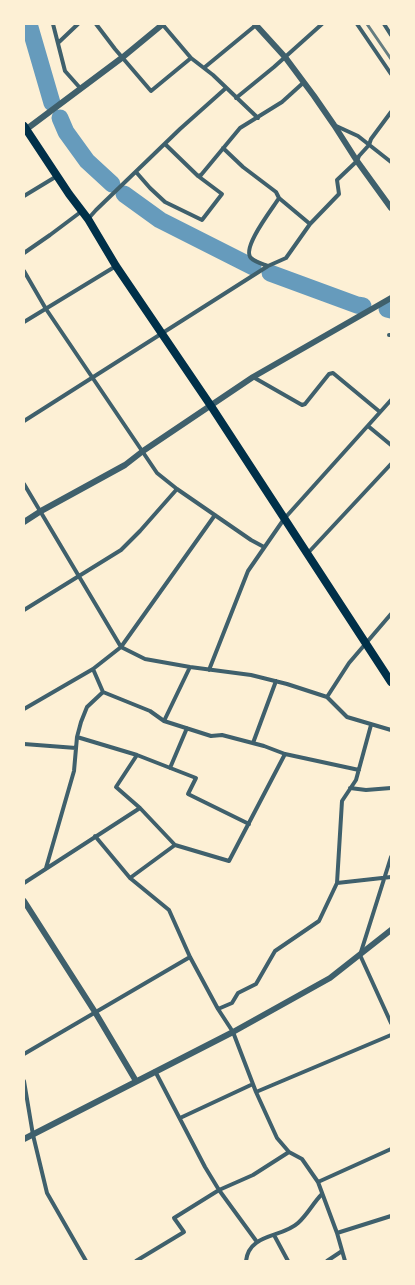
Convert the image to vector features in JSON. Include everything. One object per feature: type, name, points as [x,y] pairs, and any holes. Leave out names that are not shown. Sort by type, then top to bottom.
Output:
[{"type":"main road","points":[[25,129],[88,219],[116,266],[211,406],[391,682]]},
{"type":"street","points":[[54,24],[65,71],[81,89]]},
{"type":"street","points":[[58,43],[78,24]]},
{"type":"street","points":[[96,24],[114,49],[123,57],[151,91],[191,58]]},
{"type":"street","points":[[25,129],[81,89],[163,24],[191,58],[204,67],[258,118]]},
{"type":"street","points":[[204,67],[256,24],[334,124],[357,161],[391,208]]},
{"type":"street","points":[[236,98],[322,24]]},
{"type":"street","points":[[357,24],[391,74]]},
{"type":"street","points":[[384,24],[391,35]]},
{"type":"street","points":[[198,176],[201,175],[240,128],[282,102],[303,83]]},
{"type":"street","points":[[88,219],[165,144],[226,88]]},
{"type":"street","points":[[24,422],[268,266],[286,258],[310,224],[339,194],[337,180],[357,161],[359,156],[369,145],[371,139],[391,112]]},
{"type":"street","points":[[334,124],[358,136],[391,162]]},
{"type":"street","points":[[136,172],[165,202],[202,220],[222,194],[198,176],[165,144]]},
{"type":"street","points":[[223,148],[243,167],[276,192],[279,198],[310,224]]},
{"type":"street","points":[[24,196],[57,176]]},
{"type":"street","points":[[268,266],[251,259],[250,249],[252,241],[279,198]]},
{"type":"street","points":[[24,253],[82,210]]},
{"type":"street","points":[[24,322],[116,266]]},
{"type":"street","points":[[24,271],[46,309],[157,473],[177,489],[251,540],[264,547]]},
{"type":"street","points":[[24,522],[41,511],[125,465],[143,451],[253,378],[391,298]]},
{"type":"street","points":[[253,378],[302,405],[305,404],[329,374],[332,373],[380,412]]},
{"type":"street","points":[[209,670],[248,571],[264,547],[284,520],[391,400]]},
{"type":"street","points":[[368,426],[391,445]]},
{"type":"street","points":[[307,554],[391,464]]},
{"type":"street","points":[[24,484],[121,647],[145,659],[209,670],[251,675],[276,681],[327,697],[347,717],[391,730]]},
{"type":"street","points":[[24,610],[121,550],[177,489]]},
{"type":"street","points":[[24,709],[93,669],[121,647],[215,515]]},
{"type":"street","points":[[327,697],[349,663],[391,614]]},
{"type":"street","points":[[164,721],[190,667]]},
{"type":"street","points":[[93,669],[103,692],[150,711],[164,721],[211,736],[222,735],[253,743],[285,754],[359,770]]},
{"type":"street","points":[[253,743],[276,681]]},
{"type":"street","points":[[46,868],[74,771],[77,737],[81,722],[87,707],[103,692]]},
{"type":"street","points":[[218,1009],[232,1003],[238,993],[256,984],[275,951],[319,921],[336,883],[342,801],[356,780],[371,725]]},
{"type":"street","points":[[170,768],[187,728]]},
{"type":"street","points":[[77,737],[137,755],[196,778],[188,794],[249,824]]},
{"type":"street","points":[[24,744],[76,748]]},
{"type":"street","points":[[137,755],[116,787],[140,808],[175,845],[229,861],[285,754]]},
{"type":"street","points":[[350,788],[366,790],[391,788]]},
{"type":"street","points":[[24,883],[140,808]]},
{"type":"street","points":[[95,836],[130,878],[169,910],[190,957],[218,1009],[233,1032],[256,1092],[277,1138],[289,1152],[302,1158],[318,1182],[337,1233],[345,1261]]},
{"type":"street","points":[[130,878],[175,845]]},
{"type":"street","points":[[391,856],[360,955],[391,1023]]},
{"type":"street","points":[[336,883],[391,877]]},
{"type":"street","points":[[24,901],[95,1012],[136,1081]]},
{"type":"street","points":[[24,1139],[233,1032],[330,978],[391,930]]},
{"type":"street","points":[[24,1054],[190,957]]},
{"type":"street","points":[[256,1092],[391,1035]]},
{"type":"street","points":[[156,1071],[219,1190],[256,1242]]},
{"type":"street","points":[[24,1081],[33,1134],[47,1193],[86,1261]]},
{"type":"street","points":[[180,1118],[253,1084]]},
{"type":"street","points":[[318,1182],[391,1149]]},
{"type":"street","points":[[136,1261],[184,1232],[174,1218],[219,1190],[253,1176],[289,1152]]},
{"type":"street","points":[[246,1261],[248,1251],[256,1242],[297,1224],[308,1213],[322,1194]]},
{"type":"street","points":[[337,1233],[391,1216]]},
{"type":"street","points":[[274,1235],[288,1261]]},
{"type":"street","points":[[327,1261],[342,1252]]},
{"type":"waterway","points":[[29,24],[52,103]]},
{"type":"waterway","points":[[60,118],[66,132],[87,161],[112,184]]},
{"type":"waterway","points":[[124,194],[160,220],[253,267]]},
{"type":"waterway","points":[[270,273],[363,306]]},
{"type":"waterway","points":[[387,309],[391,310]]},
{"type":"railway","points":[[367,24],[391,59]]}]
